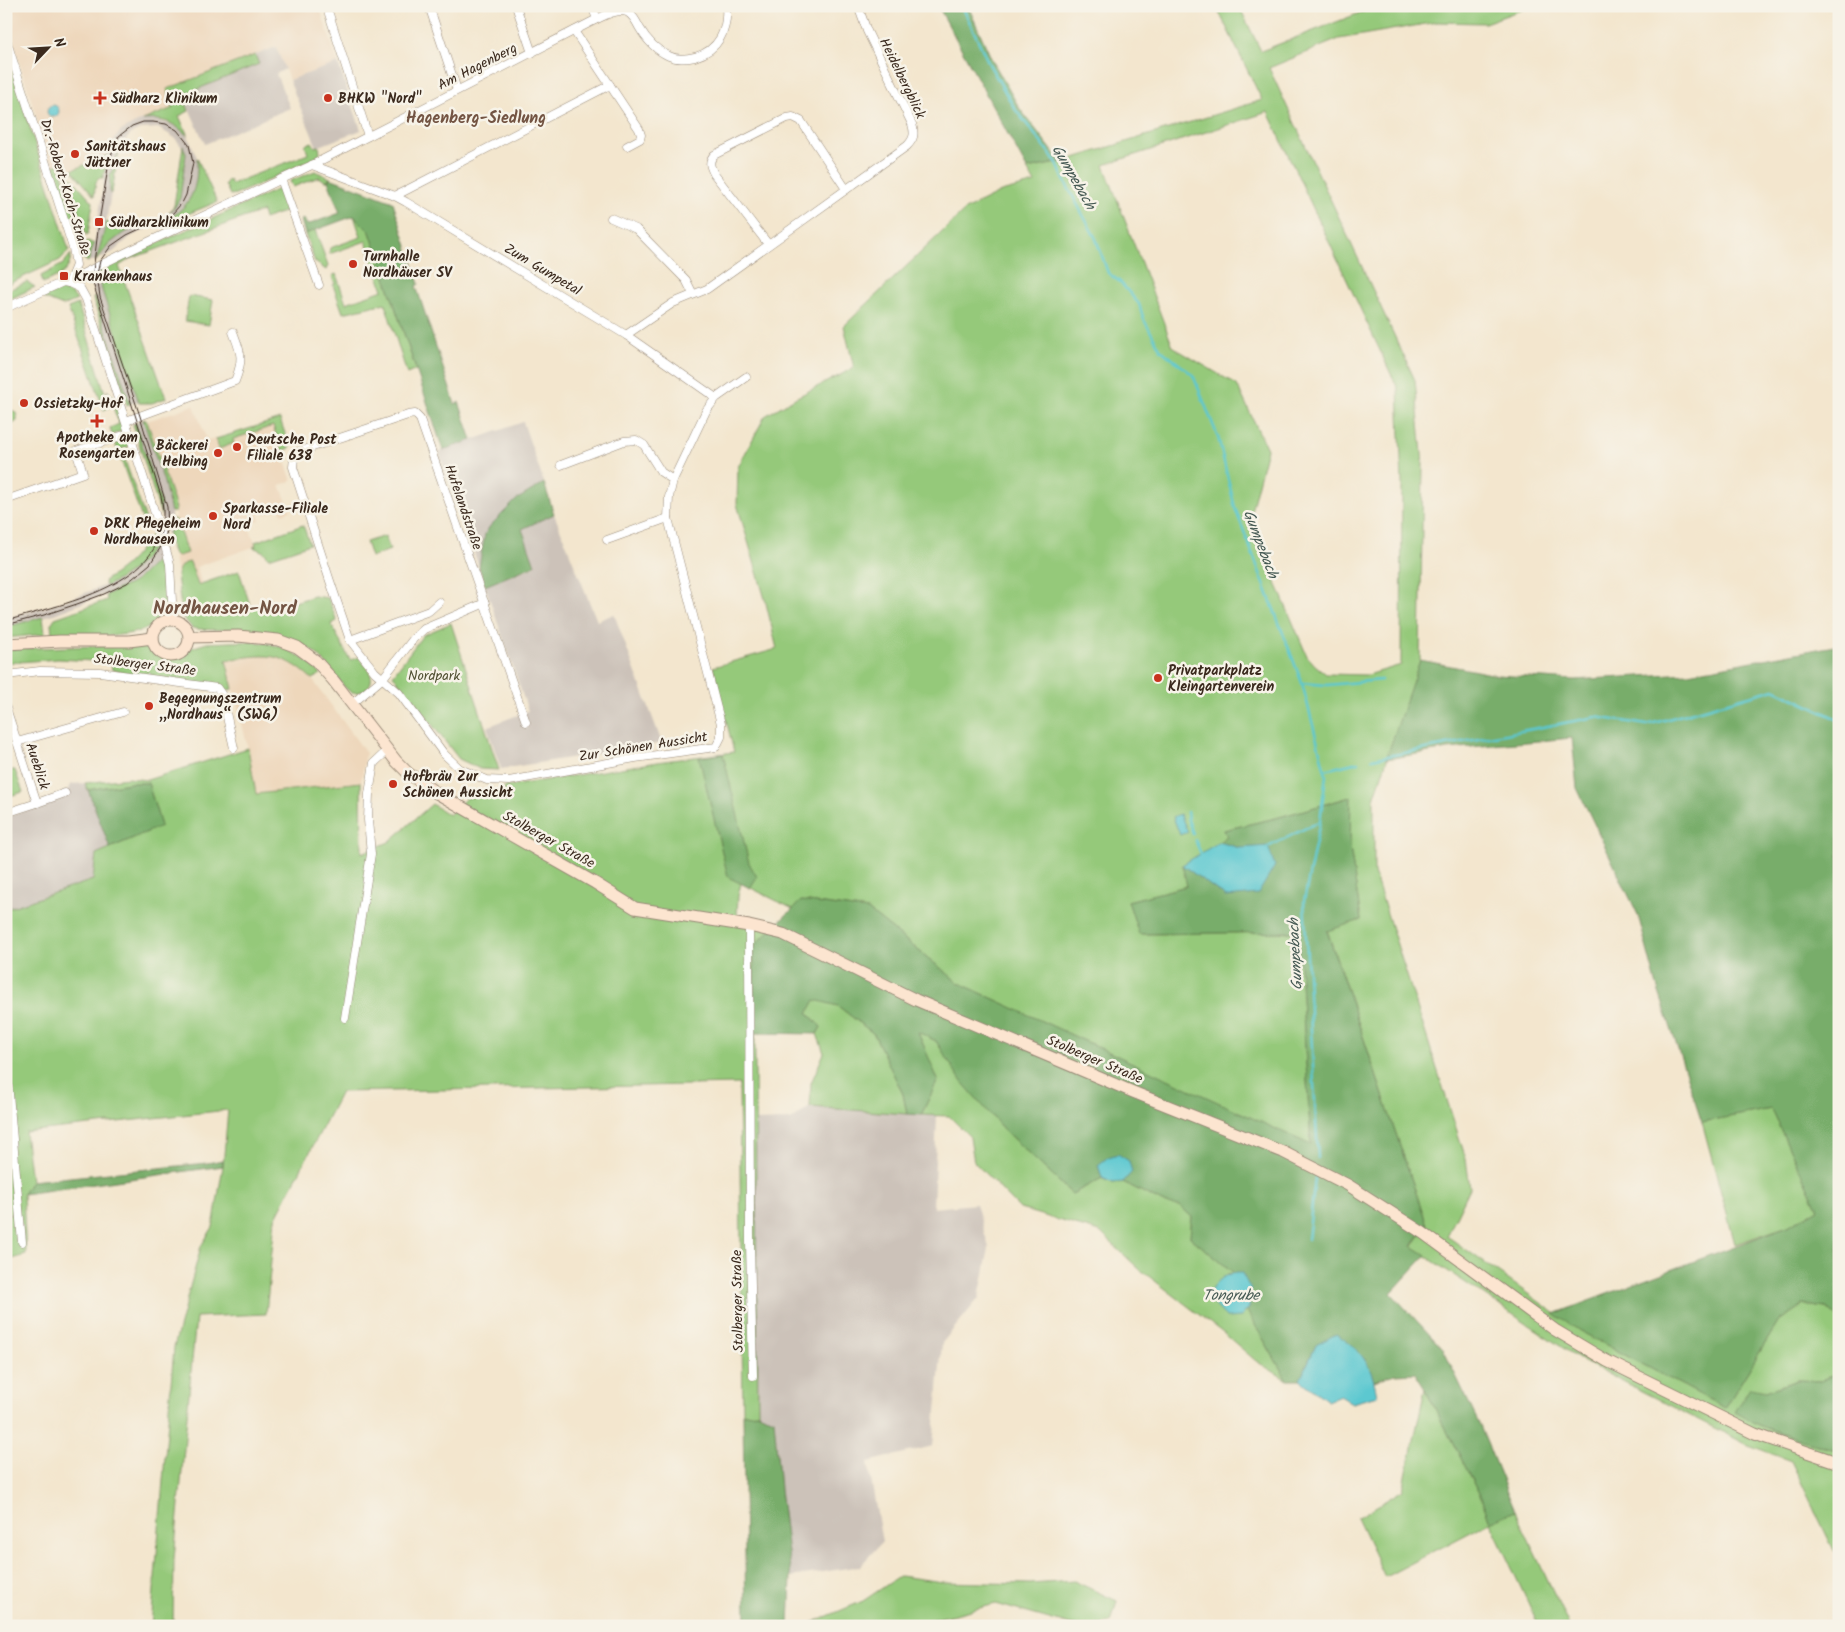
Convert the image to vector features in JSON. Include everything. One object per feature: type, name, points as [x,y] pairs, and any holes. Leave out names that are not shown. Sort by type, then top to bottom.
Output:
[{"type":"main road","points":[[167,620],[173,620],[178,621],[186,628],[189,638],[188,644],[180,653],[168,656],[158,650],[153,638],[157,627],[167,620]]},
{"type":"main road","name":"Stolberger Straße","points":[[189,638],[238,636],[278,640],[297,647],[316,661],[396,761],[408,773],[435,792],[595,882],[634,908],[749,926],[783,934],[916,1000],[1133,1092],[1283,1152],[1348,1185],[1423,1233],[1556,1330],[1607,1361],[1755,1434],[1839,1463]]},
{"type":"main road","name":"Stolberger Straße","points":[[6,644],[153,638]]},
{"type":"street","points":[[429,6],[457,90]]},
{"type":"street","points":[[516,6],[532,53]]},
{"type":"street","points":[[592,6],[597,19]]},
{"type":"street","name":"Am Hagenberg","points":[[6,308],[63,282],[69,283],[93,268],[312,165],[597,19],[619,11],[627,12],[634,18],[657,50],[673,58],[682,59],[703,54],[717,45],[727,19],[726,6]]},
{"type":"street","name":"Heidelbergblick","points":[[626,335],[673,302],[707,289],[914,140],[915,132],[866,31],[858,6]]},
{"type":"street","points":[[329,14],[368,136]]},
{"type":"street","points":[[574,32],[639,129],[640,139],[627,146]]},
{"type":"street","name":"Dr.-Robert-Koch-Straße","points":[[6,39],[73,248],[76,265],[69,283]]},
{"type":"street","points":[[395,196],[610,85]]},
{"type":"street","points":[[768,244],[714,174],[710,166],[714,155],[786,118],[794,117],[801,121],[846,189]]},
{"type":"street","name":"Zum Gumpetal","points":[[312,165],[395,196],[626,335],[716,398]]},
{"type":"street","points":[[281,179],[319,285]]},
{"type":"street","points":[[611,218],[636,229],[686,280],[693,294]]},
{"type":"street","points":[[69,283],[80,288],[86,299],[130,433],[170,564],[173,620]]},
{"type":"street","points":[[126,421],[236,381],[242,355],[233,332]]},
{"type":"street","points":[[716,398],[746,377]]},
{"type":"street","name":"Zur Schönen Aussicht","points":[[383,678],[399,693],[451,762],[460,769],[488,780],[509,781],[634,758],[716,747],[721,737],[720,724],[668,518],[668,497],[673,480],[706,411],[716,398]]},
{"type":"street","name":"Hufelandstraße","points":[[350,640],[293,467],[294,458],[298,452],[415,414],[420,419],[526,722]]},
{"type":"street","points":[[6,500],[83,472],[76,451],[130,433]]},
{"type":"street","points":[[561,465],[624,441],[636,440],[644,444],[661,472],[673,480]]},
{"type":"street","points":[[607,540],[668,518]]},
{"type":"street","points":[[383,678],[365,660],[350,640],[429,611],[439,602]]},
{"type":"street","points":[[352,704],[383,678],[414,638],[424,629],[485,603]]},
{"type":"street","name":"Stolberger Straße","points":[[6,675],[40,671],[100,672],[217,688],[222,695],[234,748]]},
{"type":"street","name":"Aueblick","points":[[6,708],[37,803]]},
{"type":"street","points":[[17,742],[124,712]]},
{"type":"street","points":[[344,1018],[371,854],[368,820],[369,794],[374,763],[388,750]]},
{"type":"street","name":"Aueblick","points":[[6,813],[65,793]]},
{"type":"street","name":"Stolberger Straße","points":[[749,926],[750,1233],[753,1376]]},
{"type":"street","points":[[6,1060],[22,1242]]},
{"type":"shaded area","name":"Südharz Klinikum","points":[[6,6],[319,6],[338,63],[289,80],[276,47],[167,89],[173,108],[135,123],[115,138],[108,155],[55,177],[6,19]]},
{"type":"shaded area","points":[[276,47],[285,69],[276,74],[290,108],[205,144],[183,95],[258,64],[255,55]]},
{"type":"shaded area","points":[[338,63],[361,130],[317,147],[289,80]]},
{"type":"shaded area","points":[[154,119],[176,126],[188,136],[197,158],[195,189],[188,204],[180,212],[130,237],[113,252],[99,259],[109,244],[122,234],[168,214],[175,207],[183,146],[175,138],[158,128],[141,129],[133,132],[124,141],[115,157],[103,240],[96,261],[88,261],[95,240],[108,155],[115,138],[121,131],[135,123]]},
{"type":"shaded area","points":[[101,268],[100,280],[102,290],[139,401],[130,404],[91,283],[91,275]]},
{"type":"shaded area","points":[[194,405],[207,441],[216,439],[219,449],[233,440],[273,425],[292,481],[280,485],[291,511],[282,514],[280,509],[266,514],[258,514],[260,520],[248,524],[256,546],[196,567],[202,584],[198,585],[190,562],[179,568],[177,575],[174,555],[178,556],[187,553],[147,421]]},
{"type":"shaded area","points":[[143,419],[164,482],[171,510],[168,537],[161,515],[160,500],[135,422]]},
{"type":"shaded area","points":[[523,422],[544,483],[516,500],[485,534],[479,567],[439,452]]},
{"type":"shaded area","points":[[554,514],[597,621],[614,614],[662,743],[501,769],[487,727],[528,711],[485,586],[535,566],[522,529]]},
{"type":"shaded area","points":[[158,537],[162,555],[129,585],[54,614],[6,627],[6,618],[51,606],[122,579],[145,559]]},
{"type":"shaded area","points":[[260,654],[284,659],[299,667],[312,679],[366,753],[361,782],[256,794],[248,748],[226,660]]},
{"type":"shaded area","points":[[85,783],[110,848],[96,854],[93,880],[6,909],[6,817],[61,798],[72,784]]},
{"type":"shaded area","points":[[810,1107],[937,1116],[933,1208],[976,1204],[989,1248],[979,1298],[942,1343],[933,1446],[868,1462],[882,1542],[860,1566],[791,1577],[780,1489],[774,1419],[758,1413],[754,1121],[791,1120]]},
{"type":"green space","points":[[938,6],[968,6],[992,60],[1020,109],[1061,162],[1027,169]]},
{"type":"green space","points":[[1216,6],[1239,6],[1261,51],[1378,6],[1532,6],[1485,23],[1437,22],[1339,39],[1269,68],[1415,380],[1423,464],[1420,660],[1374,799],[1374,873],[1466,1159],[1470,1188],[1447,1236],[1580,1331],[1725,1408],[1779,1321],[1803,1305],[1827,1308],[1839,1319],[1839,1371],[1821,1381],[1797,1380],[1766,1391],[1758,1425],[1839,1452],[1839,1561],[1791,1461],[1746,1444],[1584,1362],[1412,1247],[1427,1225],[1327,930],[1361,920],[1350,847],[1350,797],[1276,818],[1224,830],[1227,836],[1187,886],[1128,901],[1139,934],[1298,932],[1311,1146],[959,983],[868,910],[801,901],[793,909],[741,883],[737,915],[777,924],[754,946],[758,1413],[743,1414],[739,1084],[341,1092],[275,1219],[266,1314],[196,1317],[174,1559],[173,1626],[151,1626],[174,1347],[201,1246],[213,1227],[223,1166],[228,1110],[25,1132],[31,1181],[23,1194],[26,1255],[6,1261],[6,909],[93,880],[96,854],[161,826],[148,783],[130,783],[88,790],[85,783],[128,778],[147,780],[248,748],[256,794],[361,782],[362,853],[389,842],[432,804],[449,815],[466,798],[505,792],[504,787],[664,761],[734,752],[713,667],[777,649],[765,599],[737,504],[738,467],[765,416],[795,398],[854,368],[844,326],[965,210],[1001,192],[1035,183],[1027,169],[1061,162],[1262,100]],"holes":[[[1268,112],[1398,389],[1402,483],[1401,665],[1368,675],[1326,674],[1307,656],[1249,519],[1267,449],[1237,385],[1173,347],[1104,165]]]},
{"type":"green space","points":[[6,52],[69,250],[60,260],[6,285]]},
{"type":"green space","points":[[255,55],[259,64],[183,95],[189,111],[179,116],[188,136],[177,127],[162,120],[143,120],[173,108],[167,89]]},
{"type":"green space","points":[[312,142],[315,147],[319,146],[320,153],[318,156],[260,184],[230,195],[225,184],[229,179],[231,184],[308,154],[305,145]]},
{"type":"green space","points":[[183,146],[186,154],[180,198],[175,207],[168,214],[174,206]]},
{"type":"green space","points":[[119,150],[112,192],[110,194],[110,177]]},
{"type":"green space","points":[[108,155],[103,178],[99,178],[96,182],[94,196],[72,170]]},
{"type":"green space","points":[[197,158],[217,202],[163,224],[162,222],[180,211],[191,197],[196,180]]},
{"type":"green space","points":[[59,164],[82,237],[76,242],[52,166]]},
{"type":"green space","points":[[315,171],[330,178],[328,181],[325,181],[319,177],[293,187],[290,181]]},
{"type":"green space","points":[[70,176],[93,202],[88,234],[86,235],[68,177]]},
{"type":"green space","points":[[330,178],[393,202],[419,284],[416,286],[455,404],[459,402],[472,440],[443,450],[370,232],[354,216],[305,234],[301,220],[304,219],[307,225],[340,213],[328,181]]},
{"type":"green space","points":[[281,188],[289,210],[264,219],[262,211],[130,259],[119,266],[166,398],[152,403],[139,403],[102,290],[100,280],[101,268]]},
{"type":"green space","points":[[354,216],[370,232],[416,370],[407,374],[385,303],[343,313],[333,285],[335,284],[332,276],[336,274],[346,303],[383,290],[366,241],[329,254],[330,248],[361,237]]},
{"type":"green space","points":[[107,222],[136,227],[122,234],[109,244],[96,261]]},
{"type":"green space","points":[[315,230],[328,265],[326,270],[315,262],[305,234]]},
{"type":"green space","points":[[88,241],[94,244],[88,262],[81,257],[77,247]]},
{"type":"green space","points":[[71,254],[66,270],[59,276],[43,283],[41,276],[63,264]]},
{"type":"green space","points":[[27,282],[35,287],[6,301],[6,291]]},
{"type":"green space","points":[[60,290],[70,293],[77,300],[63,306],[43,298]]},
{"type":"green space","points":[[189,296],[213,300],[209,325],[185,321]]},
{"type":"green space","points":[[95,297],[130,404],[127,405],[93,298]]},
{"type":"green space","points":[[78,304],[109,407],[104,410],[68,308]]},
{"type":"green space","points":[[107,390],[115,399],[124,430],[112,435],[110,428],[119,424]]},
{"type":"green space","points":[[6,409],[14,411],[17,415],[17,421],[10,426],[6,426]]},
{"type":"green space","points":[[143,419],[147,421],[176,508],[175,512],[171,512],[164,482]]},
{"type":"green space","points":[[280,419],[290,448],[282,451],[273,426],[233,439],[234,443],[219,449],[216,439]]},
{"type":"green space","points":[[135,422],[160,500],[161,515],[133,425]]},
{"type":"green space","points":[[127,439],[130,446],[121,449],[147,523],[144,524],[115,443]]},
{"type":"green space","points":[[544,483],[554,514],[522,529],[535,565],[485,586],[479,567],[485,534],[490,526],[516,500]]},
{"type":"green space","points":[[171,519],[176,520],[187,553],[178,556],[174,555],[168,537]]},
{"type":"green space","points":[[303,525],[310,544],[269,558],[264,552],[253,547],[256,546],[255,542]]},
{"type":"green space","points":[[156,531],[158,537],[154,546],[143,560],[123,577],[106,586],[104,581],[127,564]]},
{"type":"green space","points":[[385,536],[390,550],[371,557],[366,542]]},
{"type":"green space","points":[[162,555],[166,603],[163,616],[154,625],[128,634],[112,636],[52,634],[51,624],[55,618],[107,600],[106,595],[136,581]]},
{"type":"green space","points":[[190,562],[198,585],[239,571],[251,608],[273,600],[276,608],[314,596],[328,598],[337,621],[331,624],[350,660],[359,657],[367,667],[371,675],[368,687],[359,692],[348,690],[317,655],[308,648],[284,638],[250,631],[192,628],[182,616],[177,575],[181,566]]},
{"type":"green space","points":[[43,617],[45,634],[6,638],[6,627]]},
{"type":"green space","name":"Nordpark","points":[[451,623],[499,770],[480,769],[459,759],[393,675],[423,635]]},
{"type":"green space","points":[[1839,639],[1839,1319],[1827,1308],[1803,1305],[1779,1321],[1725,1408],[1580,1331],[1554,1314],[1788,1226],[1818,1209],[1771,1109],[1702,1122],[1656,983],[1638,915],[1577,788],[1572,738],[1448,749],[1386,759],[1420,660],[1497,675],[1574,680],[1688,673],[1834,646]]},
{"type":"green space","points":[[255,642],[282,647],[307,662],[321,674],[312,679],[291,663],[272,657],[252,656],[226,660],[233,689],[221,691],[112,670],[111,662],[58,659],[6,663],[6,649],[132,645],[146,647],[167,659],[185,656],[191,648],[207,643]]},
{"type":"green space","points":[[723,754],[749,863],[757,877],[750,888],[728,877],[699,757]]},
{"type":"green space","points":[[6,770],[15,770],[23,792],[6,797]]},
{"type":"green space","points":[[130,783],[148,783],[161,826],[110,848],[88,790]]},
{"type":"green space","points":[[1351,797],[1350,847],[1361,920],[1327,931],[1427,1225],[1412,1246],[1426,1255],[1391,1293],[1443,1349],[1480,1426],[1515,1511],[1490,1522],[1480,1495],[1415,1373],[1395,1374],[1374,1381],[1366,1360],[1316,1345],[1300,1380],[1287,1380],[1247,1311],[1249,1308],[1242,1274],[1234,1273],[1190,1237],[1192,1217],[1180,1206],[1166,1204],[1123,1182],[1131,1172],[1129,1161],[1098,1165],[1102,1178],[1072,1194],[1004,1130],[962,1082],[936,1041],[918,1032],[938,1080],[921,1115],[907,1114],[903,1094],[874,1034],[838,1006],[815,1000],[808,1013],[821,1027],[817,1034],[754,1033],[754,946],[801,901],[868,910],[959,983],[1311,1145],[1298,932],[1139,934],[1128,901],[1187,886],[1182,865],[1226,897],[1240,848],[1219,842],[1227,836],[1224,830]]},
{"type":"green space","points":[[815,999],[838,1006],[874,1034],[903,1094],[907,1114],[810,1107],[811,1083],[824,1053],[817,1034],[821,1027],[808,1013]]},
{"type":"green space","points":[[917,1031],[936,1041],[963,1082],[1004,1130],[1072,1194],[1102,1178],[1113,1183],[1123,1182],[1166,1204],[1180,1206],[1192,1217],[1190,1237],[1234,1273],[1227,1274],[1241,1317],[1247,1311],[1287,1380],[1256,1361],[1227,1336],[1138,1268],[1100,1232],[1020,1209],[974,1162],[970,1137],[949,1116],[921,1115],[938,1080]]},
{"type":"green space","points":[[1771,1109],[1818,1209],[1788,1226],[1735,1244],[1702,1122]]},
{"type":"green space","points":[[223,1160],[223,1166],[23,1194],[31,1181]]},
{"type":"green space","points":[[1839,1371],[1839,1452],[1758,1425],[1735,1412],[1750,1388],[1766,1391],[1797,1380],[1821,1381]]},
{"type":"green space","points":[[1425,1389],[1480,1495],[1490,1521],[1515,1511],[1569,1626],[1539,1626],[1490,1522],[1385,1577],[1357,1518],[1403,1490]]},
{"type":"green space","points":[[758,1413],[774,1419],[780,1489],[791,1577],[789,1626],[746,1626],[743,1414]]},
{"type":"green space","points":[[900,1576],[943,1582],[1030,1584],[1074,1581],[1117,1601],[1111,1623],[1094,1626],[1074,1626],[996,1604],[930,1620],[914,1626],[804,1626],[863,1601]]},
{"type":"water","points":[[51,105],[55,105],[59,111],[55,117],[51,117],[47,113],[47,109]]},
{"type":"water","points":[[1180,814],[1188,832],[1180,835],[1173,817]]},
{"type":"water","points":[[1219,842],[1240,848],[1268,846],[1275,866],[1258,894],[1226,897],[1182,865]]},
{"type":"water","points":[[1118,1154],[1129,1161],[1132,1172],[1123,1182],[1113,1183],[1102,1178],[1098,1165],[1108,1157]]},
{"type":"water","name":"Tongrube","points":[[1234,1273],[1242,1273],[1251,1290],[1249,1308],[1241,1317],[1227,1318],[1210,1300],[1210,1291],[1220,1279]]},
{"type":"water","points":[[1336,1334],[1353,1346],[1364,1359],[1372,1375],[1377,1396],[1352,1403],[1340,1396],[1328,1401],[1300,1380],[1316,1345]]},
{"type":"waterway","name":"Gumpebach","points":[[962,6],[989,64],[1015,109],[1057,163],[1063,178],[1096,239],[1108,273],[1120,282],[1139,304],[1144,320],[1161,350],[1193,375],[1218,437],[1235,508],[1302,683],[1326,775],[1320,821],[1304,901],[1318,1158]]},
{"type":"waterway","points":[[1302,683],[1327,685],[1381,680]]},
{"type":"waterway","points":[[1372,759],[1596,717],[1647,725],[1774,689],[1839,720]]},
{"type":"waterway","points":[[1325,770],[1358,762]]},
{"type":"waterway","points":[[1187,812],[1193,834]]},
{"type":"waterway","points":[[1266,848],[1320,821]]},
{"type":"waterway","points":[[1195,840],[1202,856]]},
{"type":"waterway","name":"Gumpebach","points":[[1308,1240],[1315,1178]]},
{"type":"tram line","points":[[6,621],[59,606],[114,584],[136,569],[153,550],[162,526],[161,496],[92,280],[99,222],[114,145],[119,136],[132,126],[143,122],[166,124],[177,130],[189,145],[193,163],[186,195],[182,203],[172,214],[127,235],[111,246],[100,261],[97,274],[100,297],[140,416],[167,507],[168,527],[164,542],[150,564],[127,583],[77,604],[6,625]]},
{"type":"place","name":"Südharz Klinikum","points":[[100,98]]},
{"type":"place","name":"BHKW \"Nord\"","points":[[328,98]]},
{"type":"place","name":"Sanitätshaus Jüttner","points":[[75,154]]},
{"type":"place","name":"Südharzklinikum","points":[[99,222]]},
{"type":"place","name":"Turnhalle Nordhäuser SV","points":[[353,264]]},
{"type":"place","name":"Krankenhaus","points":[[64,276]]},
{"type":"place","name":"Ossietzky-Hof","points":[[24,403]]},
{"type":"place","name":"Apotheke am Rosengarten","points":[[97,421]]},
{"type":"place","name":"Deutsche Post Filiale 638","points":[[237,447]]},
{"type":"place","name":"Bäckerei Helbing","points":[[218,453]]},
{"type":"place","name":"Sparkasse-Filiale Nord","points":[[213,516]]},
{"type":"place","name":"DRK Pflegeheim Nordhausen","points":[[94,531]]},
{"type":"place","name":"Privatparkplatz Kleingartenverein","points":[[1158,678]]},
{"type":"place","name":"Begegnungszentrum „Nordhaus“ (SWG)","points":[[149,706]]},
{"type":"place","name":"Hofbräu Zur Schönen Aussicht","points":[[393,784]]},
{"type":"district","name":"Hagenberg-Siedlung","points":[[476,117]]},
{"type":"district","name":"Nordhausen-Nord","points":[[225,607]]}]
